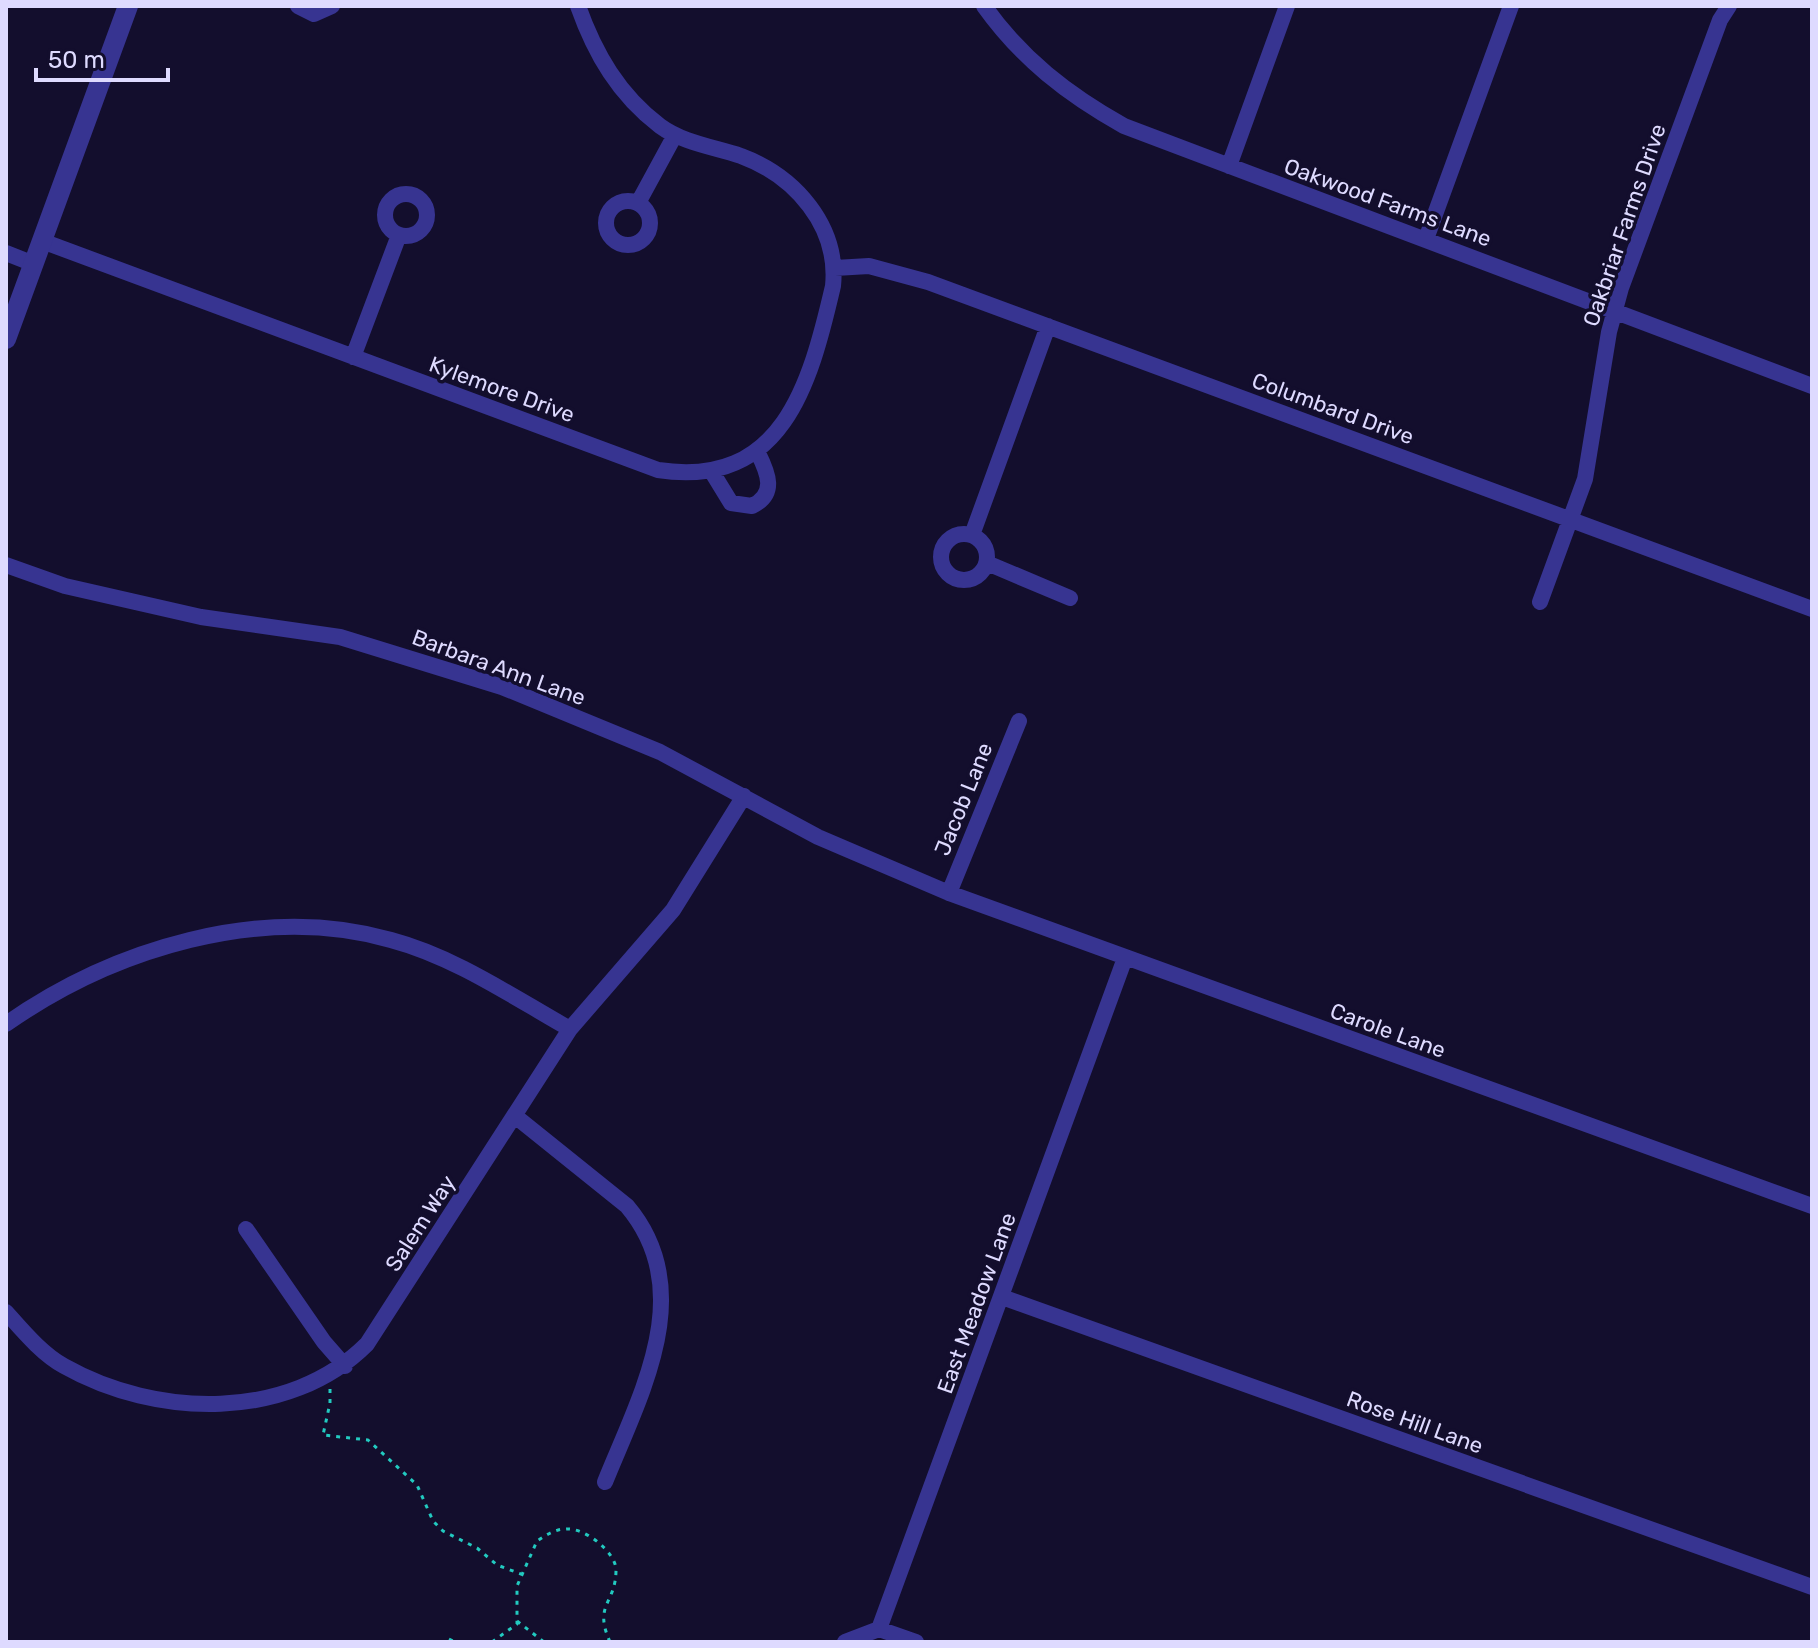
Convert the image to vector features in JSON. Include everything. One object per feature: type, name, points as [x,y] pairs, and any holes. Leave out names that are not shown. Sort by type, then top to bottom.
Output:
[{"type":"street","points":[[6,339],[128,6]]},
{"type":"street","points":[[298,6],[314,14],[332,6]]},
{"type":"street","points":[[578,6],[600,58],[617,83],[647,115],[675,135],[743,157],[789,183],[823,226],[835,268]]},
{"type":"street","name":"Oakwood Farms Lane","points":[[984,6],[1033,65],[1084,103],[1124,126],[1812,386]]},
{"type":"street","points":[[1229,166],[1287,6]]},
{"type":"street","points":[[1426,239],[1511,6]]},
{"type":"street","name":"Oakbriar Farms Drive","points":[[1540,602],[1585,479],[1615,310],[1720,20],[1729,6]]},
{"type":"street","points":[[638,203],[675,135]]},
{"type":"street","points":[[353,357],[399,235]]},
{"type":"street","name":"Kylemore Drive","points":[[42,241],[658,470],[690,475],[712,472],[758,453],[789,416],[799,395],[829,303],[835,268]]},
{"type":"street","points":[[6,253],[34,264]]},
{"type":"street","name":"Columbard Drive","points":[[835,268],[869,266],[897,272],[1812,609]]},
{"type":"street","points":[[972,535],[1048,326]]},
{"type":"street","points":[[712,472],[731,503],[752,506],[766,496],[769,481],[758,453]]},
{"type":"street","points":[[956,534],[972,535],[983,543],[987,563],[977,576],[962,580],[943,567],[944,544],[956,534]]},
{"type":"street","points":[[987,563],[1070,598]]},
{"type":"street","name":"Barbara Ann Lane","points":[[6,565],[65,586],[201,617],[340,637],[400,654],[562,710],[660,752],[818,837],[949,893]]},
{"type":"street","name":"Jacob Lane","points":[[949,893],[1019,721]]},
{"type":"street","name":"Salem Way","points":[[6,1312],[62,1366],[140,1399],[206,1404],[281,1395],[325,1378],[345,1366],[367,1344],[570,1029],[673,910],[744,796]]},
{"type":"street","name":"Carole Lane","points":[[949,893],[1812,1206]]},
{"type":"street","points":[[6,1024],[48,994],[131,956],[234,933],[294,928],[337,930],[406,944],[496,987],[570,1029]]},
{"type":"street","name":"East Meadow Lane","points":[[879,1629],[1125,958]]},
{"type":"street","points":[[515,1116],[627,1206],[640,1221],[657,1261],[663,1302],[659,1334],[650,1368],[605,1482]]},
{"type":"street","points":[[246,1229],[324,1342],[345,1366]]},
{"type":"street","name":"Rose Hill Lane","points":[[1002,1297],[1812,1587]]},
{"type":"street","points":[[845,1642],[879,1629],[916,1642]]},
{"type":"path","points":[[325,1378],[330,1403],[323,1435],[368,1440],[417,1485],[433,1521],[443,1531],[477,1548],[497,1565],[521,1574]]},
{"type":"path","points":[[492,1642],[507,1633],[517,1621],[521,1574],[537,1541],[548,1533],[567,1528],[582,1531],[612,1556],[616,1568],[614,1586],[601,1617],[610,1642]]},
{"type":"path","points":[[517,1621],[544,1642]]},
{"type":"path","points":[[449,1639],[455,1642]]}]
